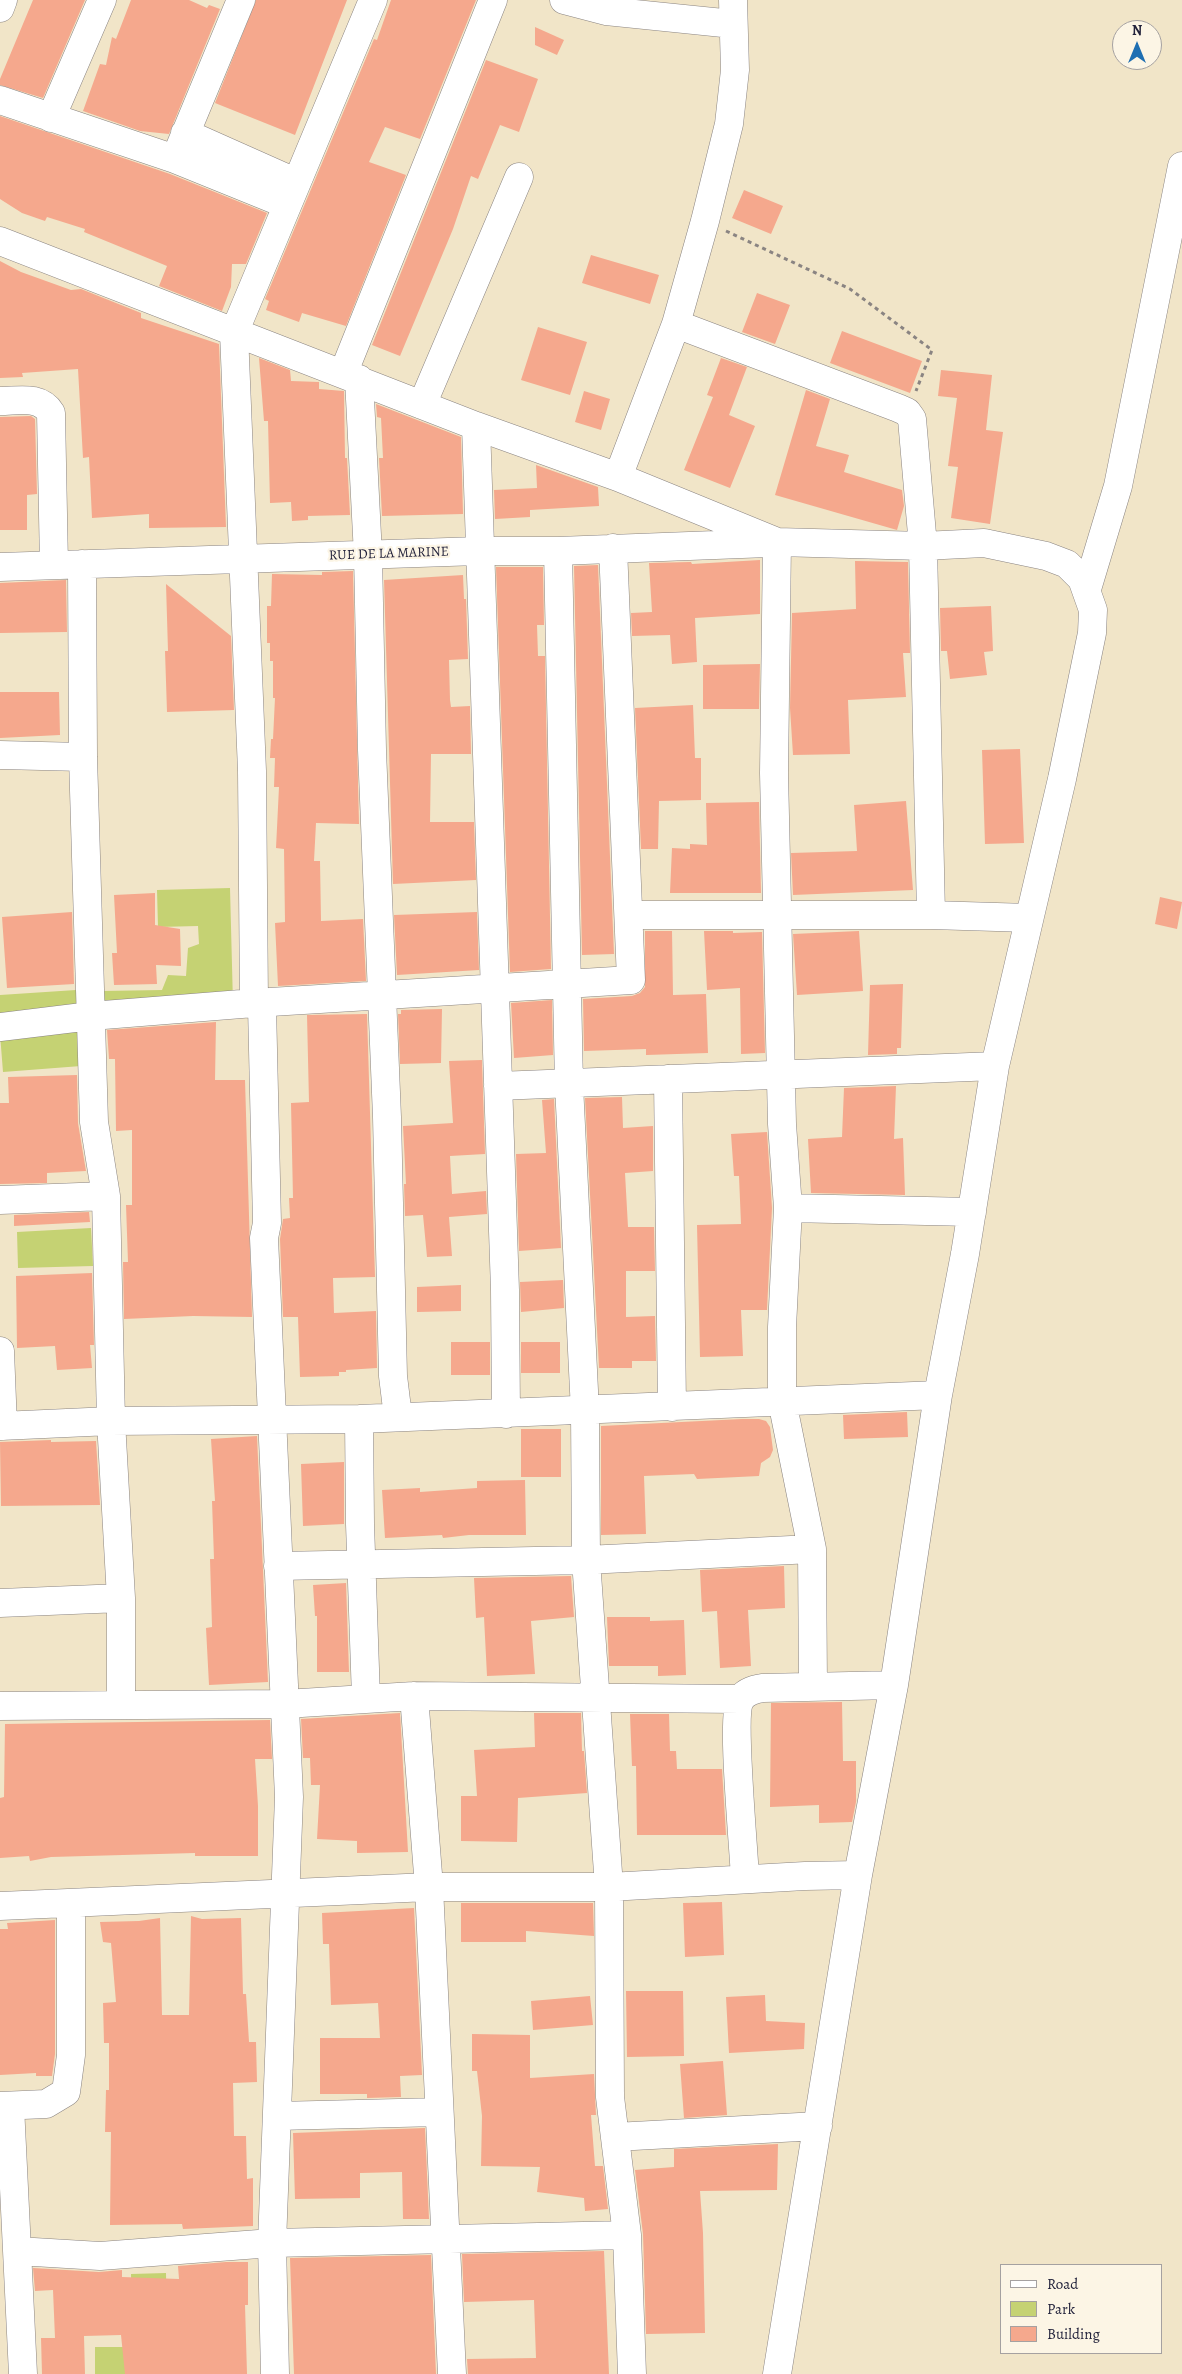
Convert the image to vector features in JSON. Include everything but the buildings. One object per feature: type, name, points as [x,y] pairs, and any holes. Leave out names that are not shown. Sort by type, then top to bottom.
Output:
[{"type":"street","points":[[0,8],[3,0]]},
{"type":"street","points":[[51,118],[102,0]]},
{"type":"street","points":[[254,1003],[252,770],[234,333],[290,193],[373,0]]},
{"type":"street","points":[[398,1417],[393,1376],[383,995],[372,750],[368,555],[351,376],[493,0]]},
{"type":"street","points":[[564,0],[606,11],[733,12],[735,70],[728,124],[705,221],[676,324],[618,477]]},
{"type":"street","points":[[175,158],[232,2]]},
{"type":"street","points":[[0,100],[175,158],[290,193]]},
{"type":"street","points":[[185,133],[290,193]]},
{"type":"street","points":[[777,2374],[858,1875],[894,1685],[938,1396],[972,1212],[995,1066],[1062,779],[1092,633],[1093,610],[1087,589],[1118,486],[1182,166]]},
{"type":"street","points":[[422,405],[519,177]]},
{"type":"street","points":[[0,241],[476,426],[618,477],[777,542],[774,773],[776,914],[782,1124],[788,1208],[782,1327],[782,1401],[812,1549],[813,1687]]},
{"type":"street","points":[[676,324],[907,412],[914,426],[923,546],[931,915]]},
{"type":"street","points":[[0,401],[37,400],[46,404],[51,413],[54,565]]},
{"type":"street","points":[[476,426],[478,551],[505,1290],[506,1414]]},
{"type":"street","name":"RUE DE LA MARINE","points":[[0,566],[478,551],[558,551],[777,542],[923,546],[984,543],[1046,556],[1067,564],[1082,579],[1087,589]]},
{"type":"street","points":[[0,1027],[91,1016],[254,1003],[494,990],[566,982],[631,980],[613,548]]},
{"type":"street","points":[[558,551],[566,982],[569,1085],[585,1410],[586,1560],[609,1887],[610,2097],[627,2235],[632,2374]]},
{"type":"street","points":[[82,564],[83,756],[94,1122],[106,1196],[111,1421],[120,1598],[120,1705]]},
{"type":"street","points":[[0,755],[83,756]]},
{"type":"street","points":[[629,916],[776,914],[1029,918]]},
{"type":"street","points":[[254,1003],[262,1006],[267,1223],[264,1238],[290,1796],[272,2243],[275,2374]]},
{"type":"street","points":[[498,1086],[569,1085],[782,1073],[995,1066]]},
{"type":"street","points":[[668,1079],[672,1407]]},
{"type":"street","points":[[0,1200],[106,1196]]},
{"type":"street","points":[[788,1208],[972,1212]]},
{"type":"street","points":[[0,1351],[2,1426],[111,1421],[272,1418],[359,1419],[938,1396]]},
{"type":"street","points":[[359,1419],[361,1566],[366,1698]]},
{"type":"street","points":[[278,1566],[361,1566],[586,1560],[812,1549]]},
{"type":"street","points":[[0,1603],[120,1598]]},
{"type":"street","points":[[0,1706],[285,1704],[414,1696],[596,1696],[740,1699],[751,1690],[763,1688],[894,1685]]},
{"type":"street","points":[[414,1696],[429,1887],[452,2374]]},
{"type":"street","points":[[740,1699],[738,1747],[745,1879]]},
{"type":"street","points":[[0,1906],[286,1895],[429,1887],[609,1887],[858,1875]]},
{"type":"street","points":[[22,2374],[17,2251],[5,2106],[46,2104],[66,2092],[71,2055],[71,1903]]},
{"type":"street","points":[[277,2116],[440,2112]]},
{"type":"street","points":[[615,2137],[818,2126]]},
{"type":"street","points":[[17,2251],[100,2256],[272,2243],[627,2235]]},
{"type":"path","points":[[705,221],[850,289],[932,350],[907,412]]},
{"type":"green space","points":[[230,888],[233,1004],[102,1007],[102,991],[162,990],[168,975],[186,976],[188,948],[199,944],[198,926],[158,927],[157,890]]},
{"type":"green space","points":[[76,990],[79,1010],[0,1020],[0,995]]},
{"type":"green space","points":[[77,1028],[81,1066],[3,1072],[0,1034]]},
{"type":"green space","points":[[91,1228],[93,1266],[18,1268],[17,1232]]},
{"type":"green space","points":[[166,2273],[168,2374],[95,2374],[95,2347],[132,2347],[131,2274]]}]
